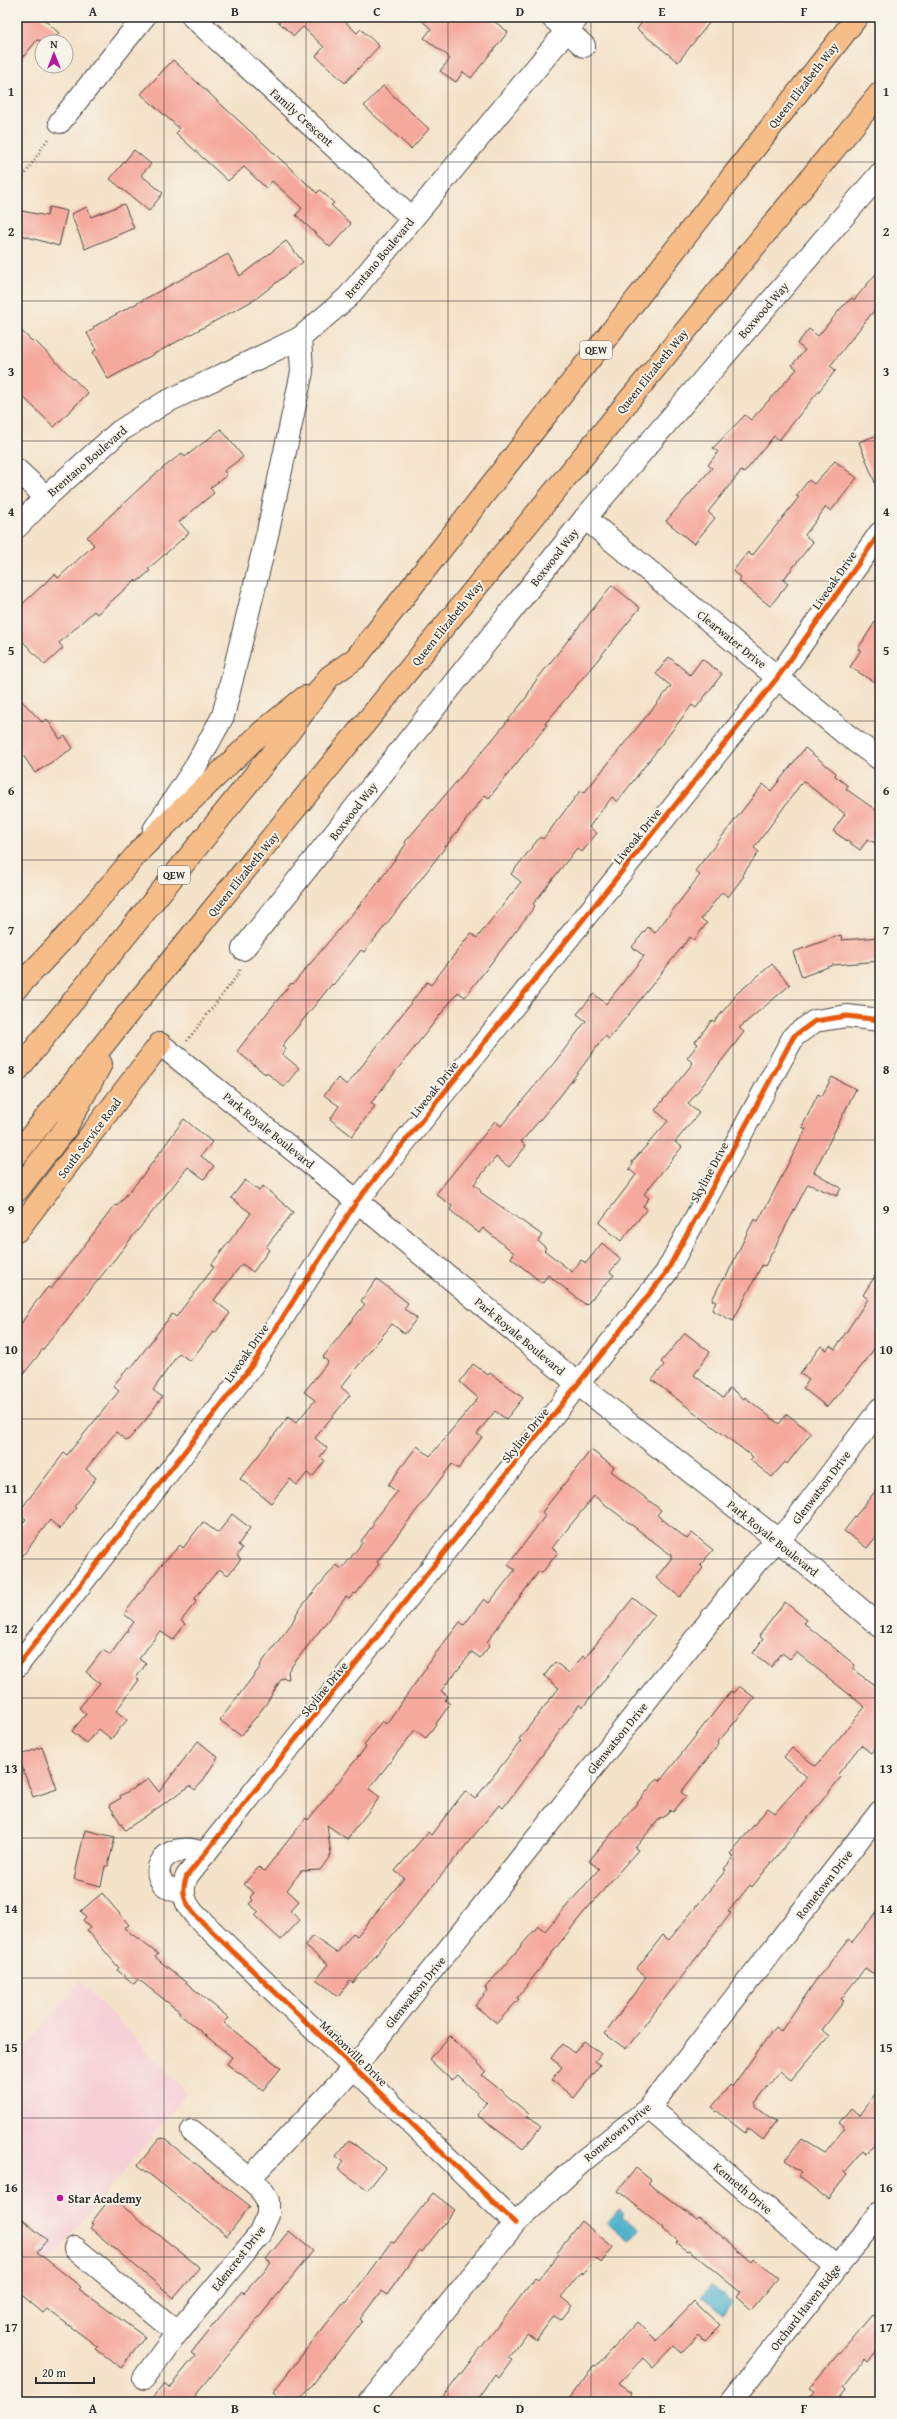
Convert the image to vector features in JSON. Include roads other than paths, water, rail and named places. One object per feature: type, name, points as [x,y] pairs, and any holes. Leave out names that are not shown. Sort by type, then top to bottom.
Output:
[{"type":"main road","name":"Queen Elizabeth Way","points":[[17,1072],[290,730],[329,677],[356,658],[857,17]]},
{"type":"main road","name":"Queen Elizabeth Way","points":[[17,1154],[134,1006],[880,93]]},
{"type":"main road","points":[[17,988],[71,931],[143,847],[263,731],[329,677]]},
{"type":"main road","points":[[17,1191],[66,1128],[134,1006]]},
{"type":"main road","name":"South Service Road","points":[[17,1232],[169,1050]]},
{"type":"street","points":[[60,122],[144,17]]},
{"type":"street","name":"Family Crescent","points":[[192,17],[412,218]]},
{"type":"street","points":[[565,22],[584,46]]},
{"type":"street","name":"Brentano Boulevard","points":[[17,527],[46,497],[120,431],[164,403],[300,338],[348,297],[412,218],[565,22]]},
{"type":"street","name":"Boxwood Way","points":[[243,949],[584,518],[880,176]]},
{"type":"street","points":[[143,847],[194,769],[223,716],[268,531],[302,372],[300,338]]},
{"type":"street","points":[[17,470],[46,497]]},
{"type":"street","name":"Clearwater Drive","points":[[584,518],[848,736],[880,759]]},
{"type":"street","name":"Liveoak Drive","points":[[17,1666],[253,1364],[357,1201],[778,677],[880,533]]},
{"type":"street","name":"Skyline Drive","points":[[183,1894],[187,1876],[204,1854],[666,1273],[794,1036],[815,1021],[847,1016],[880,1020]]},
{"type":"street","name":"Park Royale Boulevard","points":[[169,1050],[357,1201],[578,1384],[778,1540],[880,1626]]},
{"type":"street","name":"Glenwatson Drive","points":[[354,2068],[754,1566],[793,1524],[880,1409]]},
{"type":"street","name":"Rometown Drive","points":[[370,2402],[515,2223],[584,2160],[649,2108],[880,1812]]},
{"type":"street","points":[[183,1894],[170,1889],[163,1883],[159,1872],[162,1860],[170,1852],[186,1849],[204,1854]]},
{"type":"street","name":"Marionville Drive","points":[[183,1894],[188,1907],[196,1916],[515,2223]]},
{"type":"street","points":[[250,2178],[354,2068]]},
{"type":"street","name":"Kenneth Drive","points":[[649,2108],[836,2268]]},
{"type":"street","name":"Edencrest Drive","points":[[144,2378],[177,2334],[265,2227],[268,2215],[268,2202],[264,2192],[250,2178],[192,2131]]},
{"type":"street","name":"Orchard Haven Ridge","points":[[731,2402],[880,2213]]},
{"type":"street","points":[[75,2248],[177,2334]]},
{"type":"water","points":[[619,2209],[624,2213],[622,2216],[639,2230],[629,2242],[607,2223]]},
{"type":"water","points":[[711,2285],[732,2303],[723,2314],[701,2297]]},
{"type":"place","name":"Star Academy","points":[[60,2198]]}]
